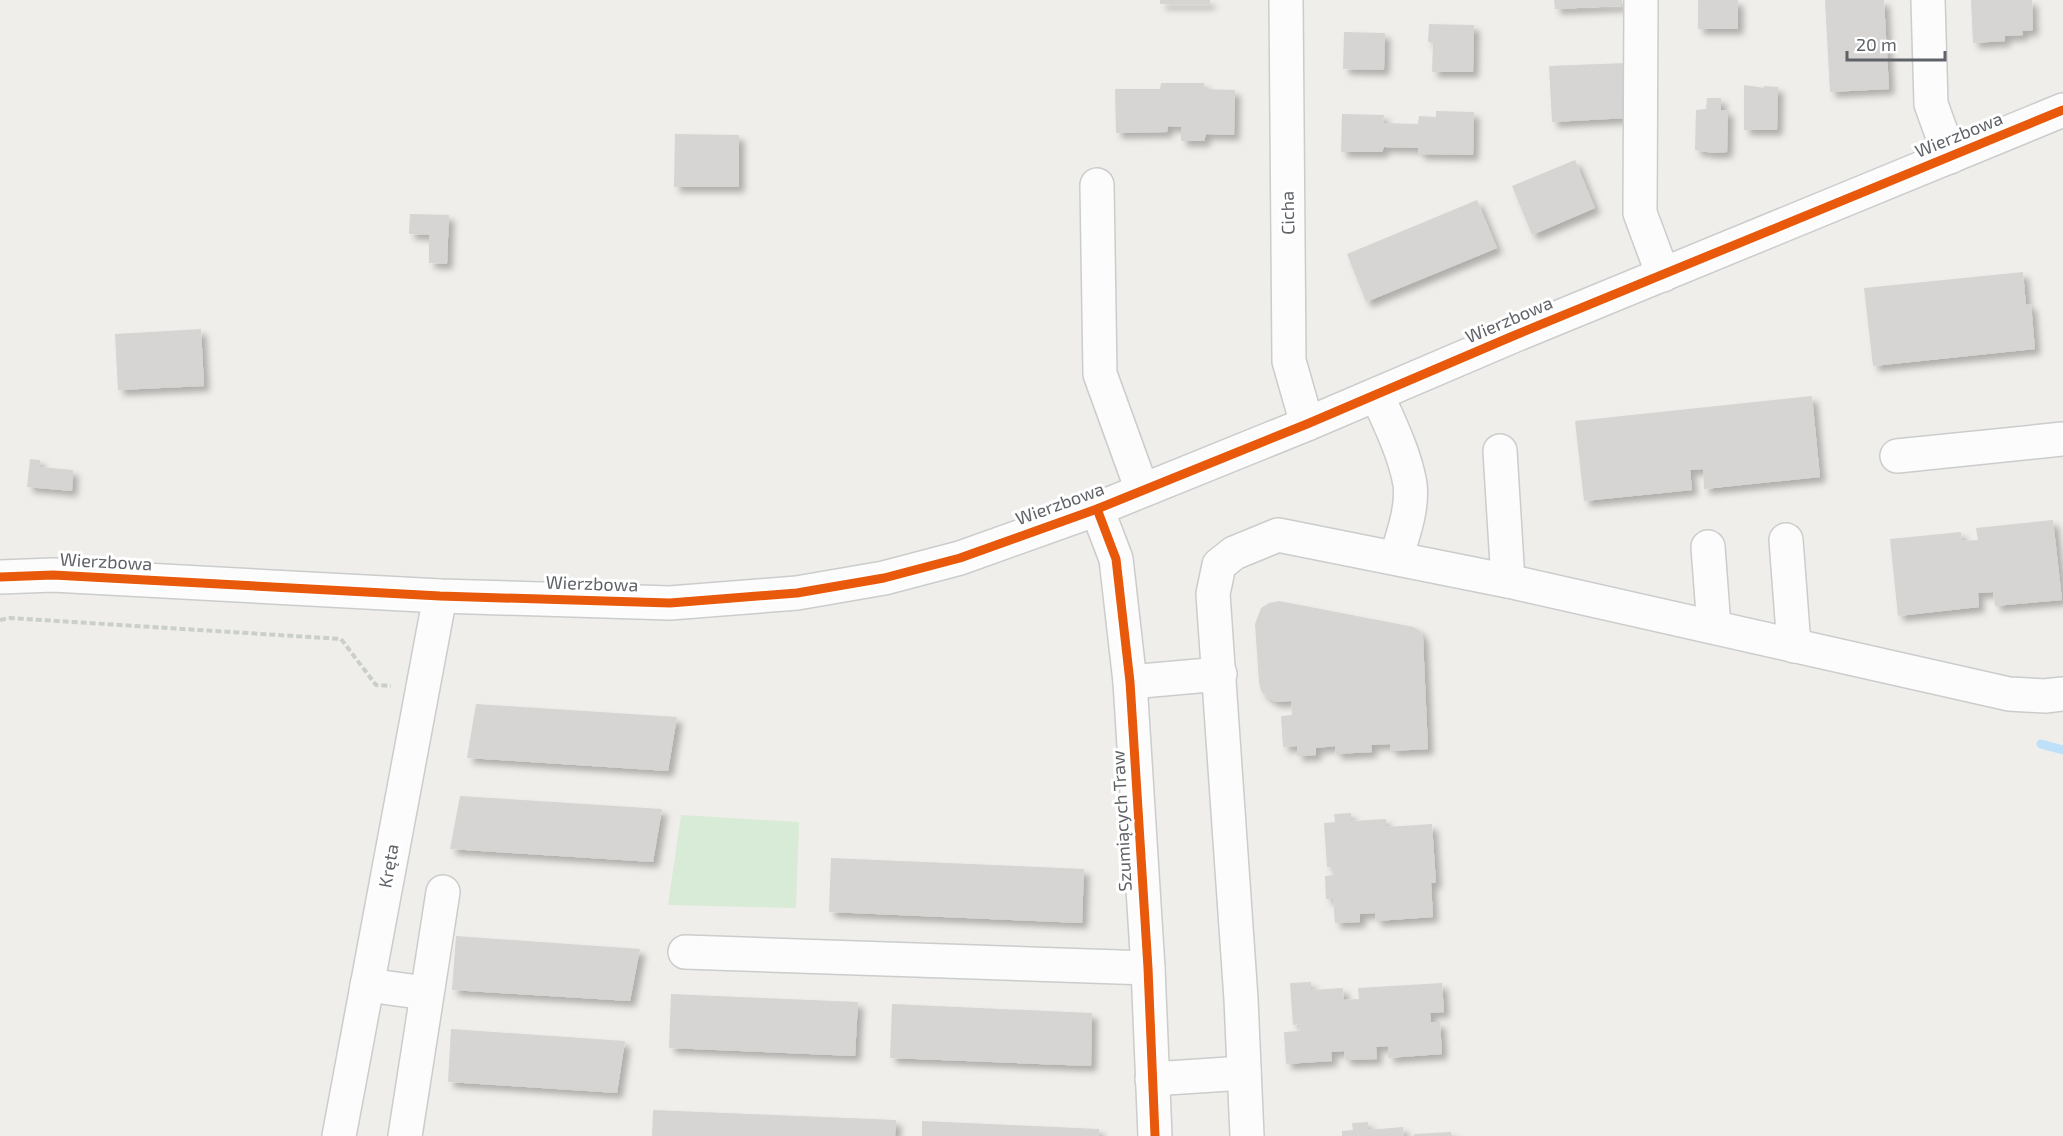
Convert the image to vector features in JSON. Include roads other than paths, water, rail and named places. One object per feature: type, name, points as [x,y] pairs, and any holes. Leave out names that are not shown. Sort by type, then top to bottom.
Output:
[{"type":"street","name":"Cicha","points":[[1286,0],[1289,361],[1307,424]]},
{"type":"street","points":[[1641,0],[1640,213],[1663,275]]},
{"type":"street","points":[[1928,0],[1931,104],[1950,157]]},
{"type":"street","name":"Wierzbowa","points":[[0,577],[53,575],[440,596],[670,603],[797,593],[884,578],[960,558],[1142,490],[1307,424],[2063,110]]},
{"type":"street","points":[[1097,185],[1101,374],[1142,490]]},
{"type":"street","points":[[1377,395],[1397,442],[1410,485],[1407,521],[1396,558]]},
{"type":"street","points":[[1897,456],[2063,439]]},
{"type":"street","points":[[1500,451],[1508,581]]},
{"type":"street","name":"Szumiących Traw","points":[[1096,508],[1116,559],[1130,682],[1148,968],[1155,1136]]},
{"type":"street","points":[[1247,1136],[1220,674],[1213,594],[1219,565],[1234,553],[1278,535],[1508,581],[2009,694],[2045,696],[2063,694]]},
{"type":"street","points":[[1786,540],[1794,646]]},
{"type":"street","points":[[1708,546],[1714,627]]},
{"type":"street","name":"Kręta","points":[[339,1136],[440,596]]},
{"type":"street","points":[[1130,682],[1220,674]]},
{"type":"street","points":[[405,1136],[443,892]]},
{"type":"street","points":[[685,952],[1148,968]]},
{"type":"street","points":[[367,985],[426,993]]},
{"type":"street","points":[[1152,1079],[1244,1073]]},
{"type":"waterway","points":[[2041,744],[2063,750]]}]
